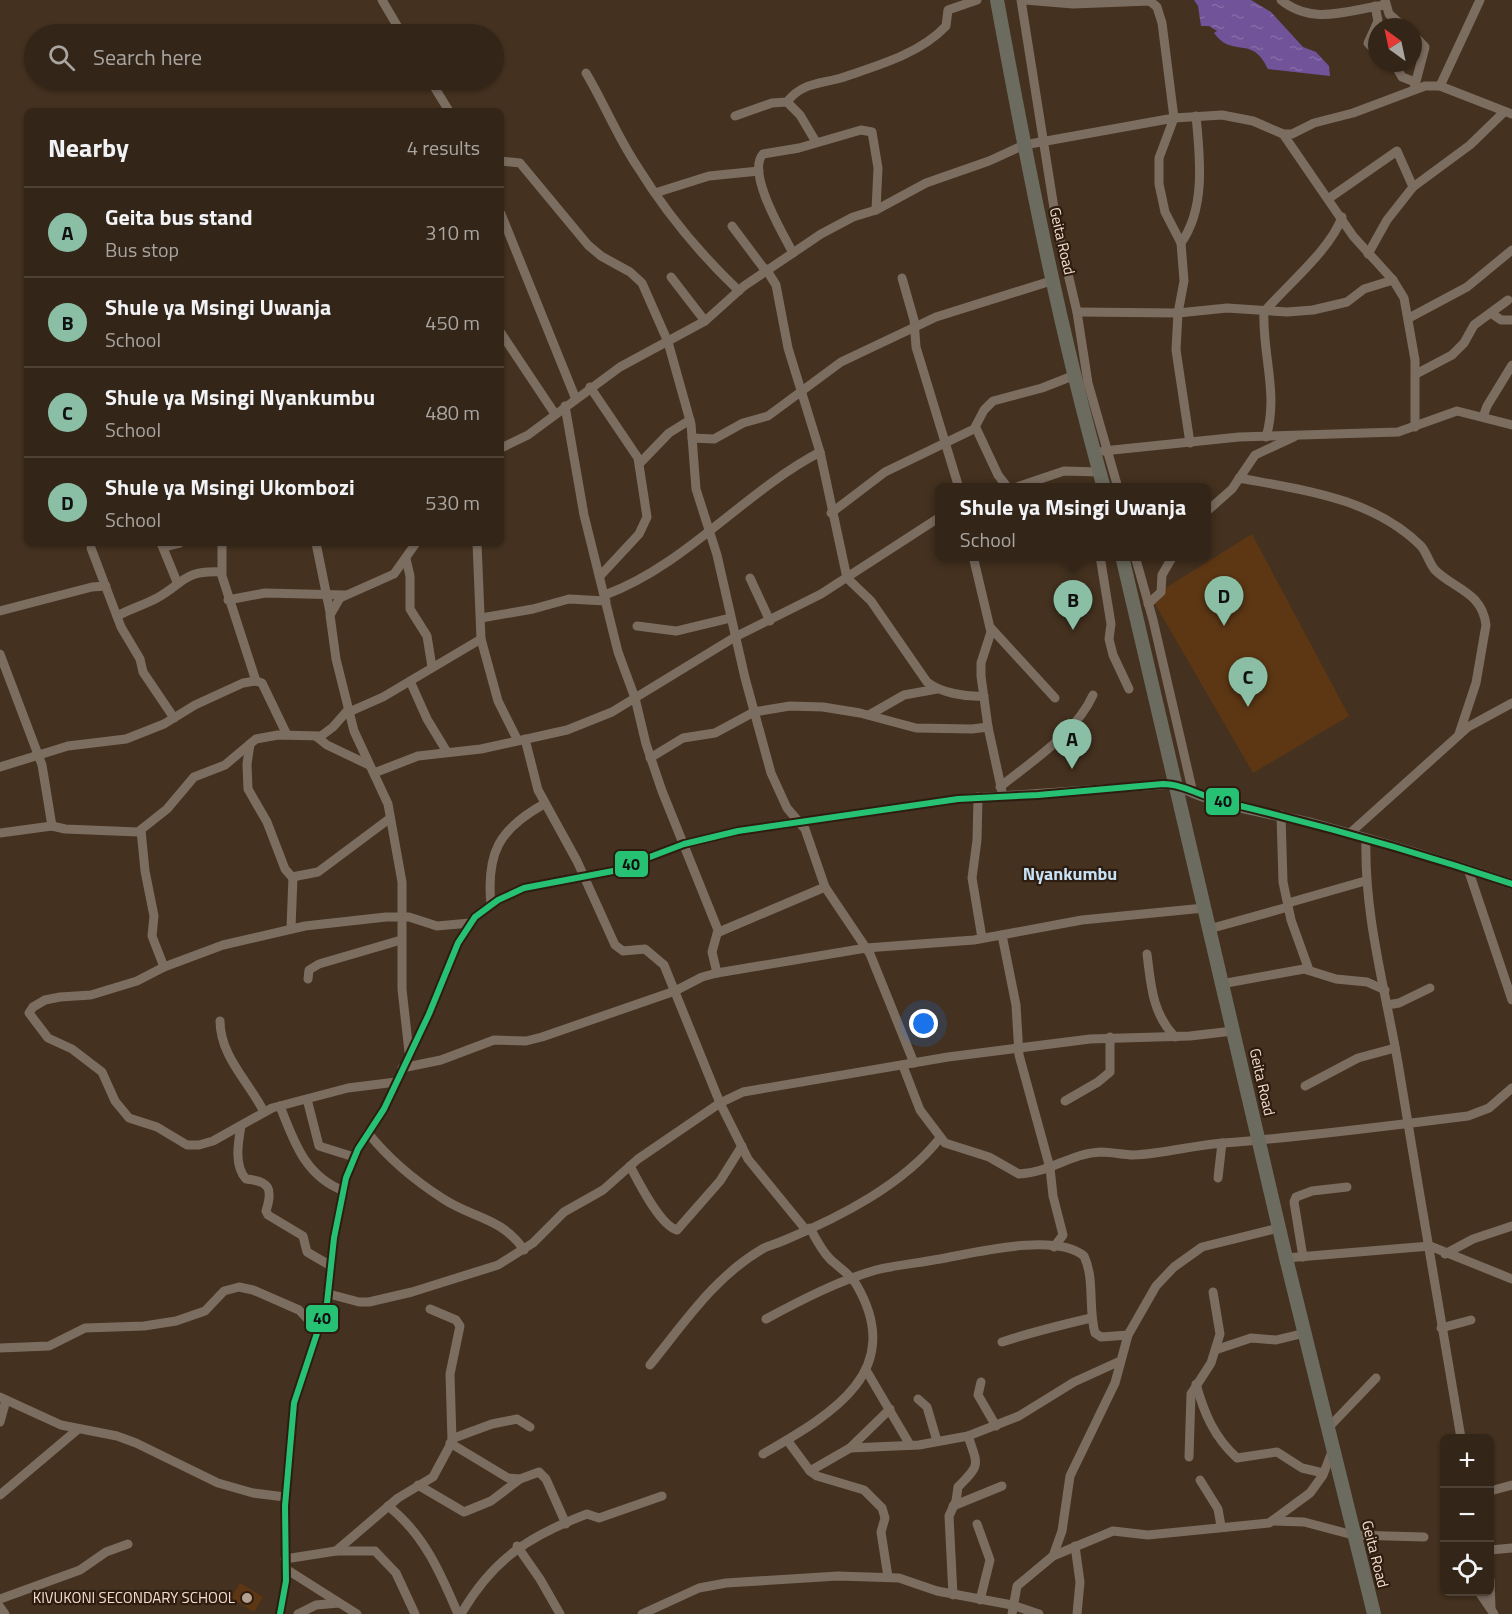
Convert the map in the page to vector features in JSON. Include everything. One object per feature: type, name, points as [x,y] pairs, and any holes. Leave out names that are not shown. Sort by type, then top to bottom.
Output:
[{"type":"highway","name":"Geita Road","points":[[997,0],[1024,145],[1075,375],[1102,452],[1100,472],[1103,483]]},
{"type":"highway","name":"Geita Road","points":[[1123,561],[1286,1258],[1374,1614]]},
{"type":"main road","points":[[1175,784],[1192,793],[1349,834],[1512,884]]},
{"type":"street","points":[[381,0],[396,24]]},
{"type":"street","points":[[735,116],[772,103],[787,102],[795,92],[816,82],[861,71],[917,48],[946,26],[948,10],[977,0]]},
{"type":"street","points":[[1021,0],[1042,141],[1077,312],[1088,382],[1102,452],[1116,483]]},
{"type":"street","points":[[1025,0],[1074,4],[1156,2],[1162,22],[1174,118],[1159,158],[1159,184],[1165,212],[1181,243],[1184,281],[1178,313],[1176,350],[1190,442]]},
{"type":"street","points":[[1281,0],[1295,10],[1317,16],[1381,4],[1394,18]]},
{"type":"street","points":[[1440,86],[1480,0]]},
{"type":"street","points":[[1422,44],[1425,47],[1422,58]]},
{"type":"street","points":[[1399,72],[1402,77],[1415,85]]},
{"type":"street","points":[[1415,85],[1418,72]]},
{"type":"street","points":[[586,73],[631,156],[683,234],[739,291]]},
{"type":"street","points":[[504,447],[528,435],[590,387],[621,367],[705,321],[765,270],[838,224],[876,210],[926,183],[989,161],[1024,145],[1196,116],[1239,118],[1283,134],[1292,134],[1314,123],[1353,113],[1415,85],[1440,86],[1508,113],[1413,188],[1387,220],[1368,254]]},
{"type":"street","points":[[436,90],[447,108]]},
{"type":"street","points":[[787,102],[800,115],[816,142]]},
{"type":"street","points":[[1181,243],[1192,221],[1200,182],[1196,116]]},
{"type":"street","points":[[793,253],[765,198],[759,171],[759,159],[763,154],[861,130],[874,133],[878,168],[876,210]]},
{"type":"street","points":[[1283,134],[1368,254],[1393,280],[1404,298],[1409,318],[1416,374],[1415,427]]},
{"type":"street","points":[[1328,199],[1398,151],[1413,188]]},
{"type":"street","points":[[504,161],[520,163],[588,245],[601,256],[636,277],[645,290],[668,342],[690,420],[696,489],[709,530],[754,712],[779,793],[787,808],[808,835],[825,887],[867,948],[914,1063]]},
{"type":"street","points":[[656,193],[709,176],[759,171]]},
{"type":"street","points":[[1266,436],[1271,392],[1264,312],[1328,244],[1337,232],[1342,217]]},
{"type":"street","points":[[504,221],[575,398]]},
{"type":"street","points":[[732,226],[776,285],[788,348],[820,452],[831,513],[847,578],[871,601],[923,677],[937,689]]},
{"type":"street","points":[[1409,318],[1467,287],[1512,250]]},
{"type":"street","points":[[671,277],[705,321]]},
{"type":"street","points":[[902,278],[915,328],[916,346],[957,483]]},
{"type":"street","points":[[692,438],[714,439],[743,423],[768,416],[841,362],[952,310],[1054,280]]},
{"type":"street","points":[[1077,312],[1178,313],[1227,308],[1287,312],[1338,305],[1352,300],[1364,289],[1393,280]]},
{"type":"street","points":[[1416,374],[1452,355],[1464,343],[1472,327],[1508,300]]},
{"type":"street","points":[[1491,313],[1501,320],[1512,320]]},
{"type":"street","points":[[504,338],[555,414]]},
{"type":"street","points":[[1483,417],[1486,406],[1512,365]]},
{"type":"street","points":[[831,513],[885,472],[976,428],[984,410],[993,401],[1075,375]]},
{"type":"street","points":[[590,387],[640,463],[645,500],[645,523],[626,550],[600,576]]},
{"type":"street","points":[[565,406],[580,496],[618,651],[635,698],[650,758],[719,932],[712,952],[717,973]]},
{"type":"street","points":[[1102,452],[1266,436],[1398,432],[1452,412],[1512,425]]},
{"type":"street","points":[[640,463],[669,433],[690,420]]},
{"type":"street","points":[[976,428],[998,475],[1004,483]]},
{"type":"street","points":[[1211,508],[1227,494],[1255,455],[1297,435]]},
{"type":"street","points":[[481,618],[533,609],[569,599],[605,598],[662,566],[820,452]]},
{"type":"street","points":[[1029,483],[1064,471],[1100,472]]},
{"type":"street","points":[[1239,478],[1306,491],[1376,512],[1421,547],[1436,570],[1468,591],[1486,625],[1476,683],[1459,734]]},
{"type":"street","points":[[316,737],[372,769],[418,756],[481,749],[567,730],[590,722],[635,698],[735,637],[771,621],[847,578],[935,521]]},
{"type":"street","points":[[162,546],[177,582]]},
{"type":"street","points":[[222,546],[221,572],[228,600],[256,681]]},
{"type":"street","points":[[317,546],[330,612],[330,630],[348,711],[358,741],[387,799],[402,882],[403,1010],[409,1052]]},
{"type":"street","points":[[330,612],[336,602],[345,595],[386,579],[406,559],[414,546]]},
{"type":"street","points":[[477,546],[481,639],[498,701],[521,739],[544,804],[586,878],[618,949],[623,951],[642,948],[654,954],[669,975],[720,1103],[755,1171],[808,1229],[827,1256],[853,1280],[863,1298],[874,1332],[873,1351],[866,1370],[856,1385],[831,1410],[764,1454]]},
{"type":"street","points":[[91,548],[117,616],[140,659],[143,672],[174,718]]},
{"type":"street","points":[[406,559],[410,576],[410,609],[428,636],[432,667]]},
{"type":"street","points":[[974,561],[990,627],[991,637],[980,669],[988,727],[1002,791]]},
{"type":"street","points":[[1101,561],[1111,624],[1109,639],[1113,656],[1129,689]]},
{"type":"street","points":[[1136,561],[1192,793]]},
{"type":"street","points":[[1148,604],[1161,592],[1162,575],[1170,561]]},
{"type":"street","points":[[117,616],[156,598],[177,582],[199,572],[221,572]]},
{"type":"street","points":[[750,578],[771,621]]},
{"type":"street","points":[[0,611],[92,587],[106,586]]},
{"type":"street","points":[[228,600],[265,593],[345,595]]},
{"type":"street","points":[[637,626],[676,631],[730,618]]},
{"type":"street","points":[[990,627],[1055,698]]},
{"type":"street","points":[[0,833],[52,826],[126,833],[141,830],[172,804],[194,777],[225,765],[257,738],[286,735],[316,737],[330,730],[348,711],[410,681],[481,639]]},
{"type":"street","points":[[0,654],[47,784],[52,826]]},
{"type":"street","points":[[0,767],[68,746],[126,739],[174,718],[211,697],[256,681],[262,683],[286,735]]},
{"type":"street","points":[[410,681],[427,718],[447,752]]},
{"type":"street","points":[[869,715],[904,695],[937,689],[967,696],[984,696]]},
{"type":"street","points":[[1002,791],[1082,716],[1093,695]]},
{"type":"street","points":[[1349,834],[1459,734],[1476,721],[1512,703]]},
{"type":"street","points":[[650,758],[683,738],[719,732],[754,712],[790,706],[824,707],[869,715],[916,728],[988,727]]},
{"type":"street","points":[[250,744],[247,764],[248,789],[267,822],[285,869],[293,877],[291,928]]},
{"type":"street","points":[[280,1614],[285,1592],[285,1497],[296,1395],[329,1294],[331,1266],[344,1191],[354,1157],[384,1109],[409,1052],[429,1014],[458,943],[470,923],[491,905],[524,888],[586,878],[622,868],[684,844],[738,831],[978,797],[1002,791],[1175,784]]},
{"type":"street","points":[[978,797],[977,840],[972,878],[982,938]]},
{"type":"street","points":[[491,905],[491,867],[499,842],[517,820],[544,804]]},
{"type":"street","points":[[1281,815],[1283,882],[1309,970]]},
{"type":"street","points":[[293,877],[310,875],[327,866],[389,819]]},
{"type":"street","points":[[141,830],[145,871],[153,910],[152,936],[164,967]]},
{"type":"street","points":[[1366,839],[1365,882],[1375,950],[1388,1005],[1460,1434]]},
{"type":"street","points":[[1468,869],[1512,1000]]},
{"type":"street","points":[[1209,929],[1365,882]]},
{"type":"street","points":[[719,932],[825,887]]},
{"type":"street","points":[[402,1068],[441,1060],[494,1040],[526,1041],[542,1037],[675,991],[702,977],[717,973],[867,948],[982,938],[1082,920],[1204,908]]},
{"type":"street","points":[[396,1082],[359,1085],[280,1106],[264,1112],[213,1141],[199,1145],[187,1145],[157,1127],[133,1121],[119,1108],[102,1072],[72,1049],[44,1035],[29,1013],[33,1007],[45,1000],[91,995],[137,981],[164,967],[223,945],[291,928],[336,921],[401,917],[437,926],[470,923]]},
{"type":"street","points":[[1002,935],[1016,1005],[1018,1049],[1050,1168],[1053,1196],[1063,1236],[1054,1247]]},
{"type":"street","points":[[308,980],[309,970],[319,964],[401,940]]},
{"type":"street","points":[[1147,954],[1153,1002],[1164,1024],[1175,1037]]},
{"type":"street","points":[[1221,984],[1285,970],[1309,970],[1336,980],[1367,982],[1385,990]]},
{"type":"street","points":[[1388,1005],[1399,1003],[1430,988]]},
{"type":"street","points":[[220,1021],[220,1034],[225,1049],[264,1112]]},
{"type":"street","points":[[329,1294],[359,1302],[395,1296],[481,1272],[524,1250],[564,1212],[603,1190],[630,1166],[720,1103],[756,1089],[914,1063],[1110,1037],[1175,1037],[1233,1031]]},
{"type":"street","points":[[1065,1101],[1098,1082],[1110,1071],[1110,1037]]},
{"type":"street","points":[[1305,1086],[1358,1058],[1395,1048]]},
{"type":"street","points":[[903,1066],[920,1110],[940,1138],[952,1147],[989,1157],[1019,1174],[1050,1168],[1062,1161],[1101,1152],[1132,1155],[1166,1153],[1222,1143],[1259,1142],[1479,1113],[1512,1088]]},
{"type":"street","points":[[307,1099],[320,1146],[354,1157]]},
{"type":"street","points":[[280,1106],[305,1163],[322,1181],[344,1191]]},
{"type":"street","points":[[241,1126],[238,1151],[240,1169],[246,1179],[261,1180],[266,1185],[270,1195],[266,1211],[268,1215],[303,1236],[307,1252],[331,1266]]},
{"type":"street","points":[[368,1133],[390,1159],[416,1180],[443,1200],[495,1221],[524,1250]]},
{"type":"street","points":[[650,1365],[699,1300],[727,1276],[765,1248],[861,1202],[925,1156],[940,1138]]},
{"type":"street","points":[[1218,1178],[1222,1143]]},
{"type":"street","points":[[630,1166],[651,1203],[670,1227],[677,1230],[720,1181],[742,1146]]},
{"type":"street","points":[[1303,1257],[1294,1202],[1296,1197],[1312,1191],[1347,1187]]},
{"type":"street","points":[[1445,1254],[1473,1239],[1512,1226]]},
{"type":"street","points":[[1053,1556],[1062,1531],[1070,1476],[1114,1383],[1118,1362],[1128,1335],[1156,1286],[1188,1257],[1212,1243],[1280,1227]]},
{"type":"street","points":[[766,1319],[809,1297],[876,1270],[988,1249],[1032,1245],[1072,1250],[1084,1256],[1089,1272],[1091,1318],[1095,1333],[1101,1337],[1128,1335]]},
{"type":"street","points":[[1286,1258],[1430,1246],[1445,1254],[1512,1279]]},
{"type":"street","points":[[0,1348],[49,1346],[62,1342],[86,1328],[144,1326],[176,1321],[205,1311],[224,1291],[239,1287],[254,1290],[299,1310],[318,1330]]},
{"type":"street","points":[[1189,1457],[1189,1403],[1196,1384],[1218,1349],[1220,1334],[1213,1292]]},
{"type":"street","points":[[336,1551],[388,1506],[437,1472],[451,1441],[450,1374],[460,1326],[456,1320],[430,1309]]},
{"type":"street","points":[[1002,1342],[1033,1331],[1054,1329],[1091,1318]]},
{"type":"street","points":[[1441,1328],[1472,1320]]},
{"type":"street","points":[[1218,1349],[1251,1338],[1276,1340],[1305,1333]]},
{"type":"street","points":[[850,1448],[910,1445],[968,1436],[996,1426],[1034,1407],[1074,1382],[1118,1362]]},
{"type":"street","points":[[866,1370],[910,1445]]},
{"type":"street","points":[[1329,1427],[1376,1378]]},
{"type":"street","points":[[981,1382],[978,1395],[996,1426]]},
{"type":"street","points":[[1196,1384],[1209,1422],[1217,1437],[1237,1458],[1277,1452],[1302,1468],[1323,1473]]},
{"type":"street","points":[[0,1422],[3,1399],[77,1430],[126,1439],[218,1483],[253,1493],[285,1497]]},
{"type":"street","points":[[918,1399],[927,1407],[937,1441]]},
{"type":"street","points":[[810,1471],[850,1448],[890,1409]]},
{"type":"street","points":[[451,1441],[492,1424],[517,1419],[530,1427]]},
{"type":"street","points":[[0,1495],[77,1430]]},
{"type":"street","points":[[953,1595],[949,1516],[958,1487],[975,1469],[968,1436]]},
{"type":"street","points":[[787,1440],[810,1471],[828,1481],[864,1490],[882,1508],[885,1518],[880,1532],[888,1577]]},
{"type":"street","points":[[451,1441],[502,1476],[520,1479]]},
{"type":"street","points":[[1273,1521],[1310,1493],[1323,1473],[1334,1447]]},
{"type":"street","points":[[418,1485],[464,1512],[491,1501],[520,1479],[536,1472],[543,1475],[566,1524]]},
{"type":"street","points":[[1200,1480],[1218,1509],[1221,1526]]},
{"type":"street","points":[[1494,1490],[1512,1485]]},
{"type":"street","points":[[953,1506],[1002,1486]]},
{"type":"street","points":[[388,1506],[404,1518],[427,1550],[460,1614],[478,1589],[517,1546],[587,1514],[599,1518],[623,1512],[662,1496]]},
{"type":"street","points":[[1012,1610],[1017,1586],[1053,1556],[1113,1531],[1148,1535],[1273,1521],[1318,1525],[1353,1535],[1424,1537]]},
{"type":"street","points":[[977,1524],[990,1560],[980,1600]]},
{"type":"street","points":[[0,1599],[80,1570],[106,1552],[128,1544]]},
{"type":"street","points":[[517,1546],[540,1578],[560,1614]]},
{"type":"street","points":[[1075,1546],[1080,1582],[1077,1614]]},
{"type":"street","points":[[1494,1550],[1512,1548]]},
{"type":"street","points":[[285,1564],[336,1551],[366,1550],[383,1556],[396,1573],[415,1614]]},
{"type":"street","points":[[285,1564],[357,1614]]},
{"type":"street","points":[[642,1614],[699,1588],[726,1582],[838,1576],[888,1577],[909,1580],[953,1595],[980,1600],[1012,1610],[1039,1614]]},
{"type":"street","points":[[1482,1596],[1492,1611]]},
{"type":"street","points":[[1491,1596],[1492,1611]]},
{"type":"street","points":[[298,1614],[316,1605],[339,1603]]},
{"type":"street","points":[[0,1607],[4,1614]]},
{"type":"shaded area","points":[[1252,534],[1349,716],[1253,773],[1151,597]]},
{"type":"shaded area","name":"KIVUKONI SECONDARY SCHOOL","points":[[240,1583],[263,1597],[254,1612],[231,1598]]},
{"type":"water","points":[[1194,0],[1251,0],[1271,12],[1303,47],[1316,52],[1329,66],[1330,76],[1268,69],[1262,58],[1255,52],[1228,45],[1214,33],[1217,31],[1209,26],[1201,26],[1198,6]]},
{"type":"transit line","name":"40","points":[[280,1614],[286,1581],[285,1506],[294,1403],[327,1303],[334,1238],[346,1178],[358,1149],[384,1109],[429,1014],[458,943],[475,917],[498,900],[524,888],[613,871],[684,844],[738,831],[958,799],[1038,795],[1163,784],[1178,786],[1216,800],[1369,840],[1512,884]]},
{"type":"place","name":"Shule ya Msingi Ukombozi","points":[[1224,626]]},
{"type":"place","name":"Shule ya Msingi Uwanja","points":[[1073,630]]},
{"type":"place","name":"Shule ya Msingi Nyankumbu","points":[[1248,707]]},
{"type":"place","name":"Geita bus stand","points":[[1072,769]]},
{"type":"place","name":"KIVUKONI SECONDARY SCHOOL","points":[[247,1598]]},
{"type":"district","name":"Nyankumbu","points":[[1070,874]]}]
